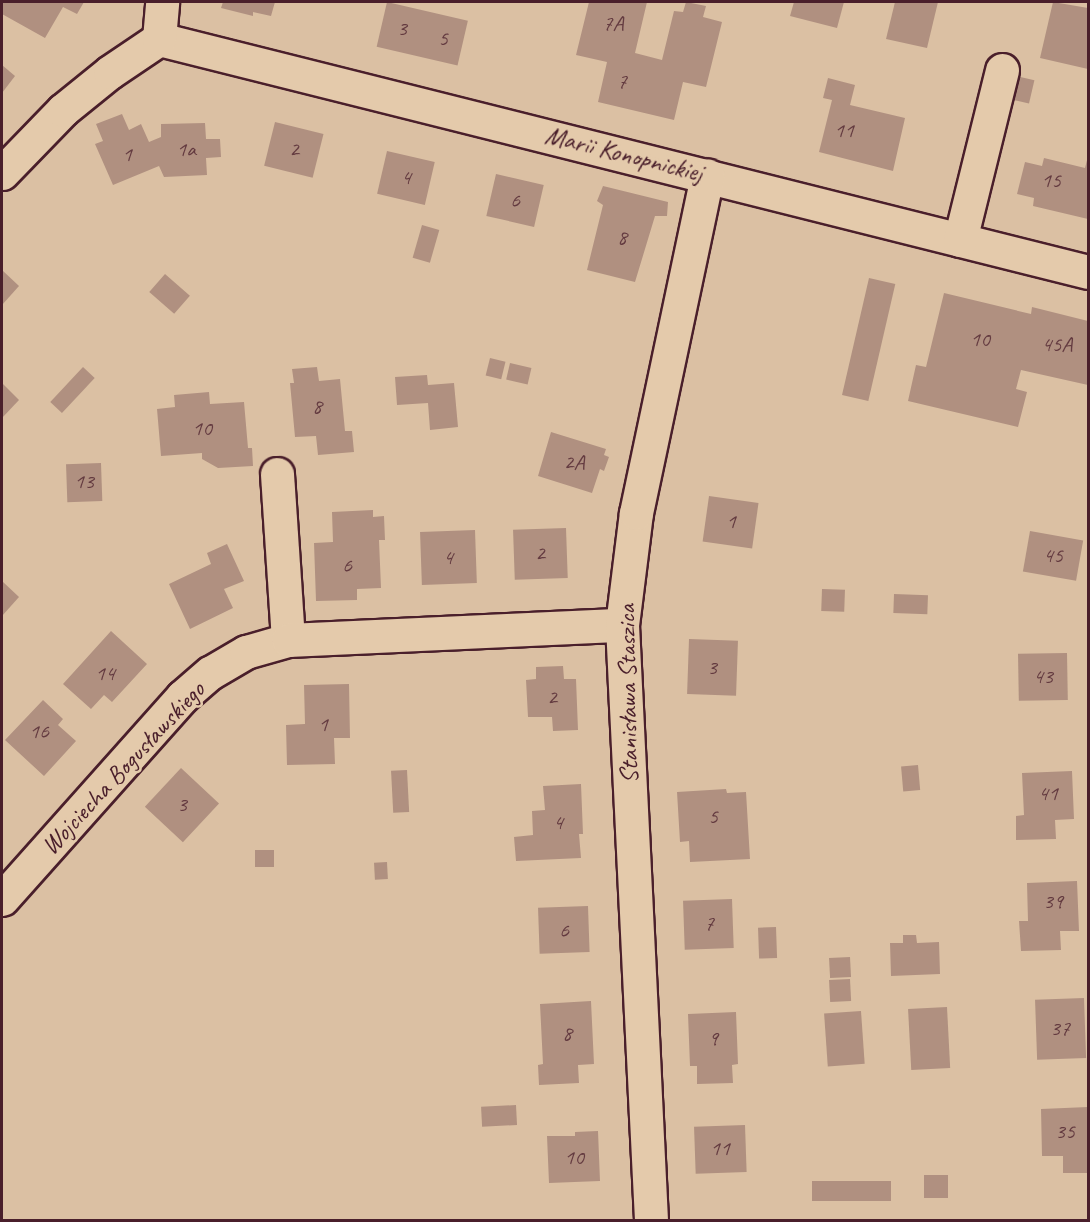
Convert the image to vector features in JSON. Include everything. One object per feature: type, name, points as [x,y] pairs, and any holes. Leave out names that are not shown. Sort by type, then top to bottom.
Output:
[{"type":"street","points":[[2,173],[63,110],[110,72],[159,39],[162,2]]},
{"type":"street","name":"Marii Konopnickiej","points":[[159,39],[1089,272]]},
{"type":"street","points":[[960,240],[1002,70]]},
{"type":"street","name":"Stanisława Staszica","points":[[651,1221],[622,624],[636,513],[707,175]]},
{"type":"street","points":[[277,474],[288,640]]},
{"type":"street","name":"Wojciecha Bogusławskiego","points":[[2,899],[182,697],[210,674],[246,652],[288,640],[622,624]]},
{"type":"building","points":[[2,2],[84,2],[77,14],[63,7],[45,38],[2,14]]},
{"type":"building","points":[[223,2],[275,2],[271,16],[253,12],[253,16],[221,8]]},
{"type":"building","points":[[387,2],[468,21],[458,65],[377,47]]},
{"type":"building","points":[[589,2],[647,2],[635,53],[662,60],[674,11],[683,12],[686,2],[706,6],[703,17],[722,22],[706,87],[683,82],[674,120],[598,102],[607,62],[576,55]]},
{"type":"building","points":[[794,2],[844,2],[837,28],[790,16]]},
{"type":"building","points":[[895,2],[938,2],[927,48],[886,39]]},
{"type":"building","points":[[1053,2],[1088,8],[1088,69],[1040,58]]},
{"type":"building","points":[[2,65],[15,76],[2,93]]},
{"type":"building","points":[[1012,75],[1034,80],[1029,104],[1007,98]]},
{"type":"building","points":[[828,78],[855,85],[850,105],[905,118],[893,171],[819,152],[832,100],[823,98]]},
{"type":"building","points":[[122,114],[129,130],[141,124],[149,142],[161,137],[161,124],[205,123],[206,139],[220,139],[221,157],[206,158],[207,175],[164,177],[159,166],[113,185],[95,144],[103,141],[96,124]]},
{"type":"building","points":[[275,122],[324,134],[313,178],[264,166]]},
{"type":"building","points":[[387,151],[435,162],[425,205],[377,194]]},
{"type":"building","points":[[1088,156],[1088,219],[1033,206],[1034,198],[1017,194],[1025,162],[1042,166],[1044,158],[1085,168]]},
{"type":"building","points":[[496,174],[544,185],[534,227],[486,216]]},
{"type":"building","points":[[603,186],[668,202],[667,216],[655,216],[635,282],[587,270],[603,205],[597,201]]},
{"type":"building","points":[[422,225],[439,230],[430,263],[413,258]]},
{"type":"building","points":[[2,270],[19,286],[2,305]]},
{"type":"building","points":[[165,274],[190,296],[174,314],[149,292]]},
{"type":"building","points":[[869,278],[895,284],[868,401],[842,395]]},
{"type":"building","points":[[944,293],[1031,314],[1032,307],[1088,321],[1088,385],[1021,370],[1016,389],[1027,392],[1018,427],[908,401],[916,365],[926,367]]},
{"type":"building","points":[[490,358],[506,362],[501,379],[486,375]]},
{"type":"building","points":[[510,363],[531,368],[528,385],[506,380]]},
{"type":"building","points":[[83,367],[95,378],[62,413],[50,402]]},
{"type":"building","points":[[317,367],[319,381],[340,379],[345,431],[352,431],[354,452],[318,455],[316,436],[295,437],[290,383],[294,383],[292,369]]},
{"type":"building","points":[[427,375],[428,385],[454,383],[458,427],[430,430],[428,403],[397,405],[395,377]]},
{"type":"building","points":[[2,383],[19,400],[2,418]]},
{"type":"building","points":[[209,392],[210,404],[244,402],[248,448],[252,448],[253,466],[218,468],[202,459],[202,453],[161,456],[157,409],[175,407],[174,395]]},
{"type":"building","points":[[551,432],[606,449],[604,455],[609,457],[604,471],[600,469],[592,493],[538,476]]},
{"type":"building","points":[[101,463],[102,501],[67,502],[66,464]]},
{"type":"building","points":[[709,496],[759,503],[752,549],[703,542]]},
{"type":"building","points":[[373,510],[373,517],[384,516],[385,540],[379,540],[381,588],[357,589],[357,600],[316,601],[314,543],[333,542],[332,512]]},
{"type":"building","points":[[566,528],[568,578],[515,580],[513,530]]},
{"type":"building","points":[[475,530],[477,583],[422,585],[420,532]]},
{"type":"building","points":[[1030,531],[1083,540],[1076,581],[1023,571]]},
{"type":"building","points":[[227,544],[244,581],[224,589],[233,608],[190,629],[169,584],[211,564],[207,553]]},
{"type":"building","points":[[2,581],[19,597],[2,616]]},
{"type":"building","points":[[822,589],[845,590],[844,612],[821,611]]},
{"type":"building","points":[[894,594],[928,595],[927,614],[893,613]]},
{"type":"building","points":[[111,631],[147,664],[112,702],[104,695],[91,709],[63,684]]},
{"type":"building","points":[[689,639],[738,641],[736,696],[687,694]]},
{"type":"building","points":[[1067,653],[1068,700],[1019,701],[1018,654]]},
{"type":"building","points":[[563,666],[564,679],[576,679],[578,730],[553,731],[552,717],[528,717],[526,680],[536,679],[536,667]]},
{"type":"building","points":[[349,684],[350,738],[334,738],[335,764],[287,765],[286,725],[305,724],[304,685]]},
{"type":"building","points":[[43,700],[63,719],[58,725],[76,741],[44,776],[5,740]]},
{"type":"building","points":[[918,765],[920,790],[903,791],[901,766]]},
{"type":"building","points":[[181,768],[219,803],[183,842],[145,807]]},
{"type":"building","points":[[407,770],[409,812],[393,813],[391,771]]},
{"type":"building","points":[[1072,771],[1074,819],[1055,820],[1056,839],[1016,840],[1016,816],[1024,815],[1022,773]]},
{"type":"building","points":[[581,784],[583,834],[579,834],[581,858],[516,861],[514,837],[533,835],[532,811],[545,810],[543,786]]},
{"type":"building","points":[[726,789],[727,793],[746,792],[750,859],[690,862],[689,841],[680,842],[677,792]]},
{"type":"building","points":[[255,850],[274,850],[274,867],[255,867]]},
{"type":"building","points":[[387,862],[388,879],[375,880],[374,863]]},
{"type":"building","points":[[1077,881],[1079,931],[1060,931],[1061,950],[1021,951],[1019,921],[1028,921],[1027,883]]},
{"type":"building","points":[[732,899],[734,948],[685,950],[683,901]]},
{"type":"building","points":[[588,906],[590,952],[540,954],[538,908]]},
{"type":"building","points":[[776,927],[777,958],[759,959],[758,928]]},
{"type":"building","points":[[903,935],[916,935],[917,943],[939,942],[940,974],[891,976],[890,943],[903,943]]},
{"type":"building","points":[[850,957],[851,977],[830,978],[829,958]]},
{"type":"building","points":[[850,979],[851,1001],[830,1002],[829,980]]},
{"type":"building","points":[[1084,998],[1086,1058],[1037,1060],[1035,1000]]},
{"type":"building","points":[[591,1001],[594,1064],[578,1065],[579,1083],[539,1085],[538,1065],[543,1064],[540,1004]]},
{"type":"building","points":[[947,1007],[950,1068],[911,1070],[908,1009]]},
{"type":"building","points":[[861,1011],[865,1064],[828,1066],[824,1014]]},
{"type":"building","points":[[736,1012],[738,1064],[732,1065],[733,1083],[697,1084],[697,1066],[690,1066],[688,1014]]},
{"type":"building","points":[[516,1105],[517,1125],[482,1127],[481,1107]]},
{"type":"building","points":[[1088,1107],[1088,1173],[1063,1173],[1063,1156],[1042,1156],[1041,1109]]},
{"type":"building","points":[[745,1125],[747,1172],[696,1174],[694,1127]]},
{"type":"building","points":[[598,1131],[600,1181],[549,1183],[547,1136],[575,1136],[575,1132]]},
{"type":"building","points":[[924,1175],[948,1175],[948,1198],[924,1198]]},
{"type":"building","points":[[812,1181],[891,1181],[891,1201],[812,1201]]}]
